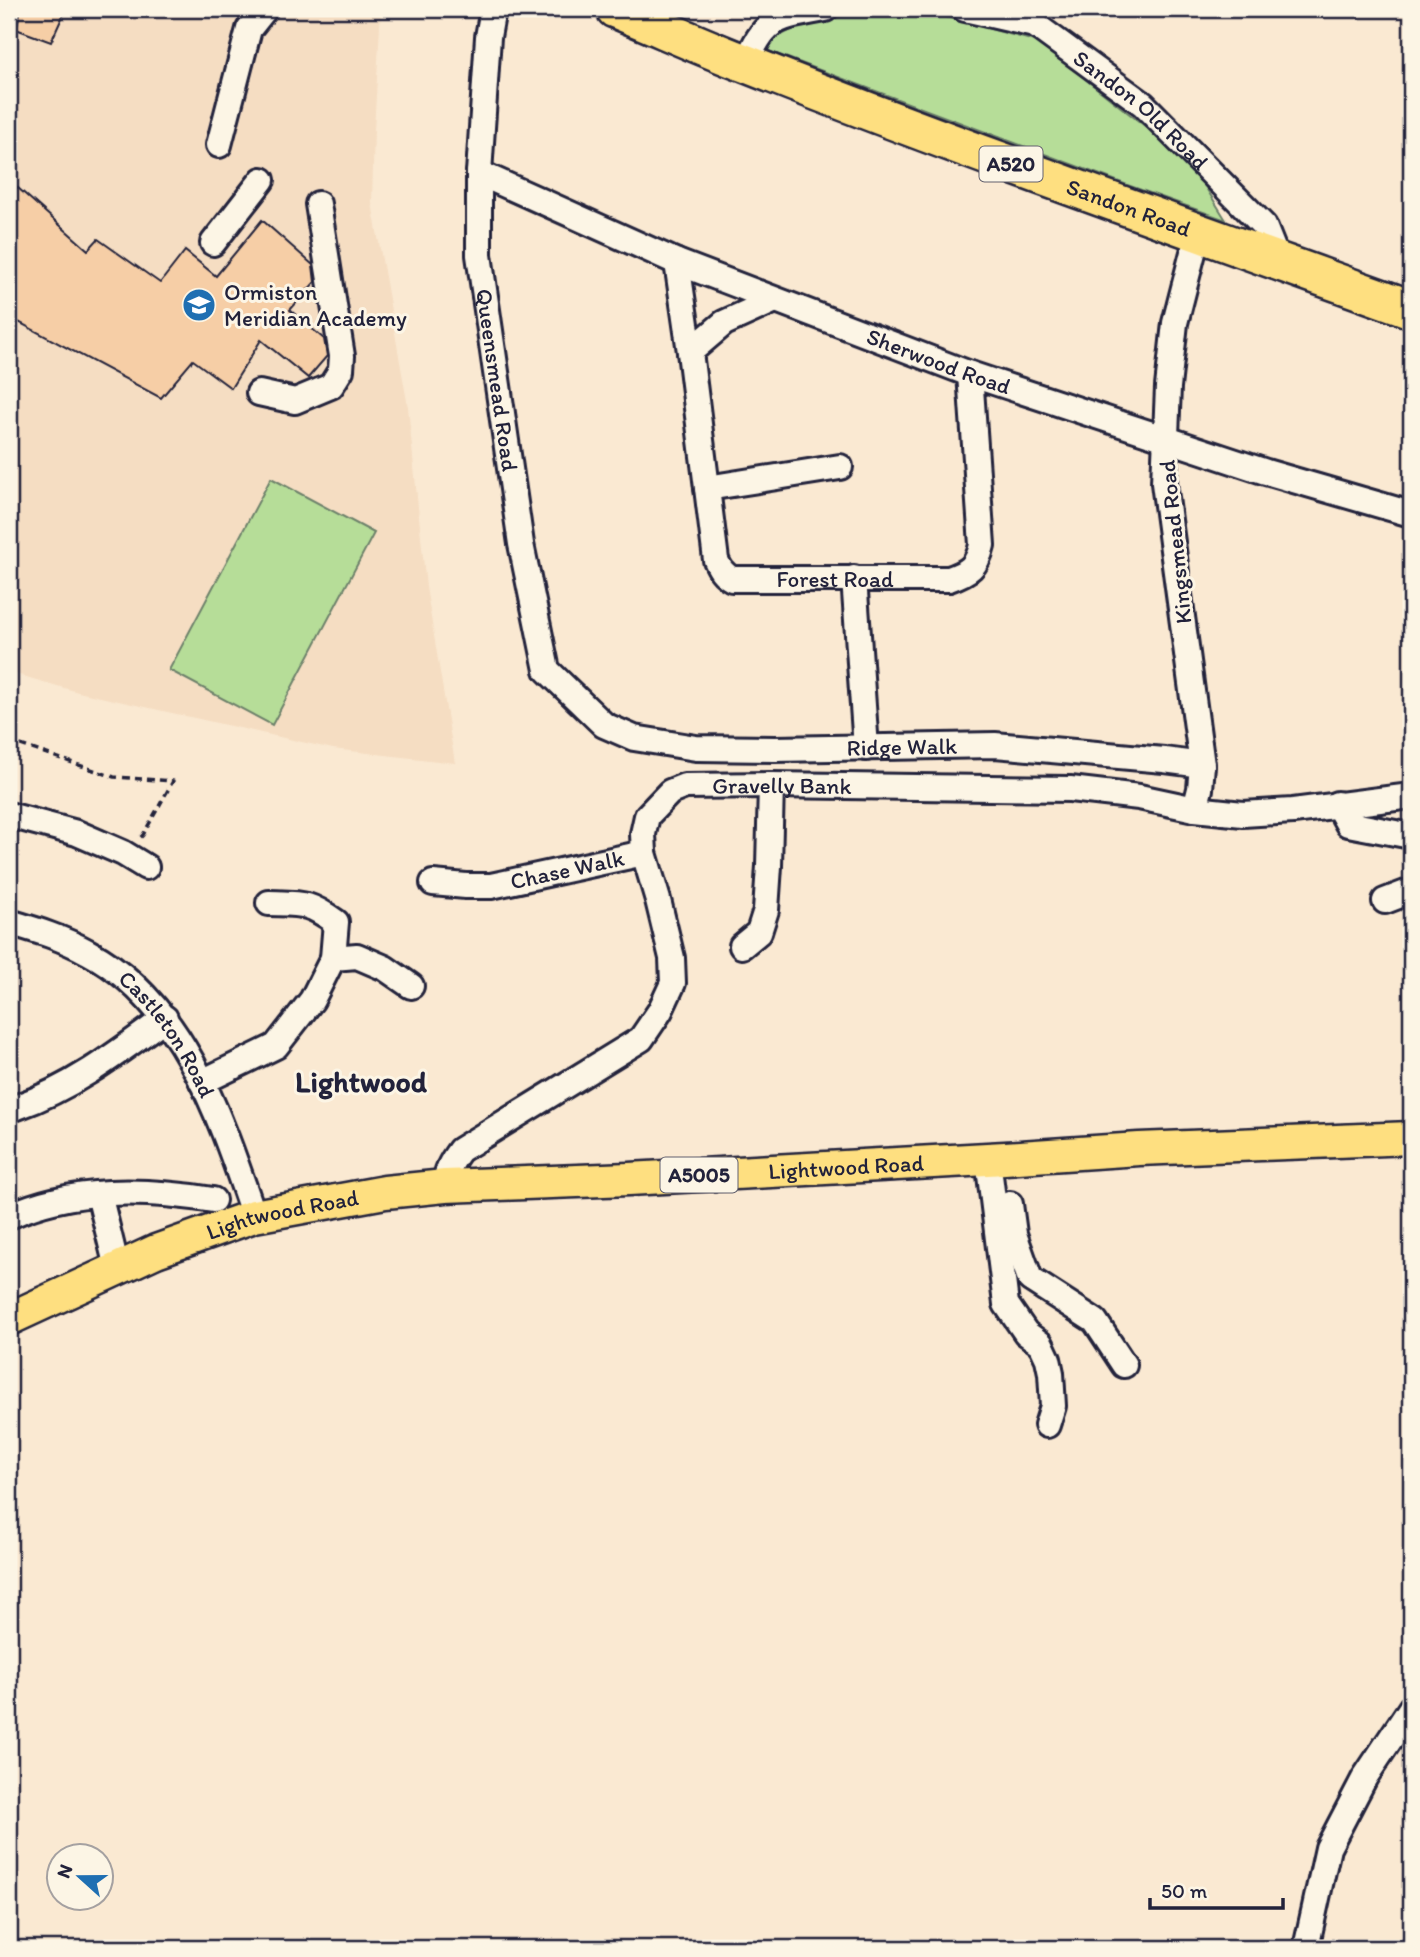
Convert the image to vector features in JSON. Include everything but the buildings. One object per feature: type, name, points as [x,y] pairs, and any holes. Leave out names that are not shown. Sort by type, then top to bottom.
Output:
[{"type":"highway","name":"Sandon Road","points":[[615,9],[746,64],[1411,309]]},
{"type":"main road","name":"Lightwood Road","points":[[9,1319],[117,1268],[202,1233],[254,1216],[385,1192],[444,1186],[629,1179],[1152,1149],[1411,1138]]},
{"type":"street","points":[[219,145],[249,29],[265,9]]},
{"type":"street","name":"Queensmead Road","points":[[493,9],[488,37],[479,173],[479,255],[521,544],[547,670],[604,725]]},
{"type":"street","points":[[746,64],[753,46],[765,28],[782,18],[825,9]]},
{"type":"street","name":"Sandon Old Road","points":[[965,9],[1035,25],[1143,104],[1264,226],[1278,261]]},
{"type":"street","name":"Sherwood Road","points":[[479,173],[677,261],[970,374],[1266,472],[1411,514]]},
{"type":"street","points":[[213,243],[262,180]]},
{"type":"street","points":[[259,393],[295,401],[331,386],[341,370],[342,356],[317,204]]},
{"type":"street","name":"Kingsmead Road","points":[[1195,809],[1202,765],[1164,483],[1168,387],[1175,323],[1199,233]]},
{"type":"street","name":"Forest Road","points":[[677,261],[716,560],[720,569],[732,579],[949,579],[964,574],[979,559],[982,545],[970,374]]},
{"type":"street","points":[[690,352],[724,323],[775,300]]},
{"type":"street","points":[[707,488],[840,467]]},
{"type":"street","points":[[854,578],[866,748]]},
{"type":"street","name":"Ridge Walk","points":[[604,725],[634,738],[696,748],[995,745],[1202,765]]},
{"type":"street","points":[[742,946],[759,932],[766,910],[771,785]]},
{"type":"street","name":"Gravelly Bank","points":[[444,1186],[445,1175],[460,1150],[641,1038],[660,1011],[673,983],[672,958],[644,853],[643,834],[647,816],[670,792],[685,786],[771,785],[1070,789],[1243,814],[1293,811],[1411,796]]},
{"type":"street","points":[[1337,804],[1348,824],[1411,836]]},
{"type":"street","points":[[9,817],[77,833],[123,853],[146,867]]},
{"type":"street","name":"Chase Walk","points":[[433,883],[491,886],[644,853]]},
{"type":"street","points":[[1385,901],[1411,891]]},
{"type":"street","points":[[202,1082],[276,1046],[312,1000],[333,958],[336,922],[319,909],[306,904],[270,903]]},
{"type":"street","name":"Castleton Road","points":[[9,922],[49,934],[90,953],[121,974],[145,995],[165,1018],[202,1082],[229,1143],[254,1216]]},
{"type":"street","points":[[333,958],[356,956],[385,968],[411,986]]},
{"type":"street","points":[[33,1107],[119,1052],[165,1018]]},
{"type":"street","points":[[997,1159],[1014,1234],[1030,1279],[1095,1321],[1124,1365]]},
{"type":"street","points":[[997,1159],[1006,1304],[1026,1333],[1041,1344],[1048,1359],[1053,1406],[1047,1425]]},
{"type":"street","points":[[99,1194],[117,1268]]},
{"type":"street","points":[[9,1216],[30,1207],[79,1195],[173,1194],[213,1200]]},
{"type":"street","points":[[1306,1948],[1328,1848],[1365,1777],[1411,1707]]},
{"type":"path","points":[[9,741],[114,777],[173,781],[143,835],[123,853]]},
{"type":"shaded area","name":"Ormiston Meridian Academy","points":[[9,9],[381,9],[372,203],[408,407],[426,587],[455,763],[333,749],[78,692],[9,672]]},
{"type":"green space","points":[[928,12],[1038,42],[1150,130],[1196,172],[1226,220],[758,47],[795,28],[850,14]]},
{"type":"green space","points":[[271,478],[374,533],[272,725],[169,670]]},
{"type":"place","name":"Ormiston Meridian Academy","points":[[199,305]]},
{"type":"district","name":"Lightwood","points":[[361,1082]]}]
